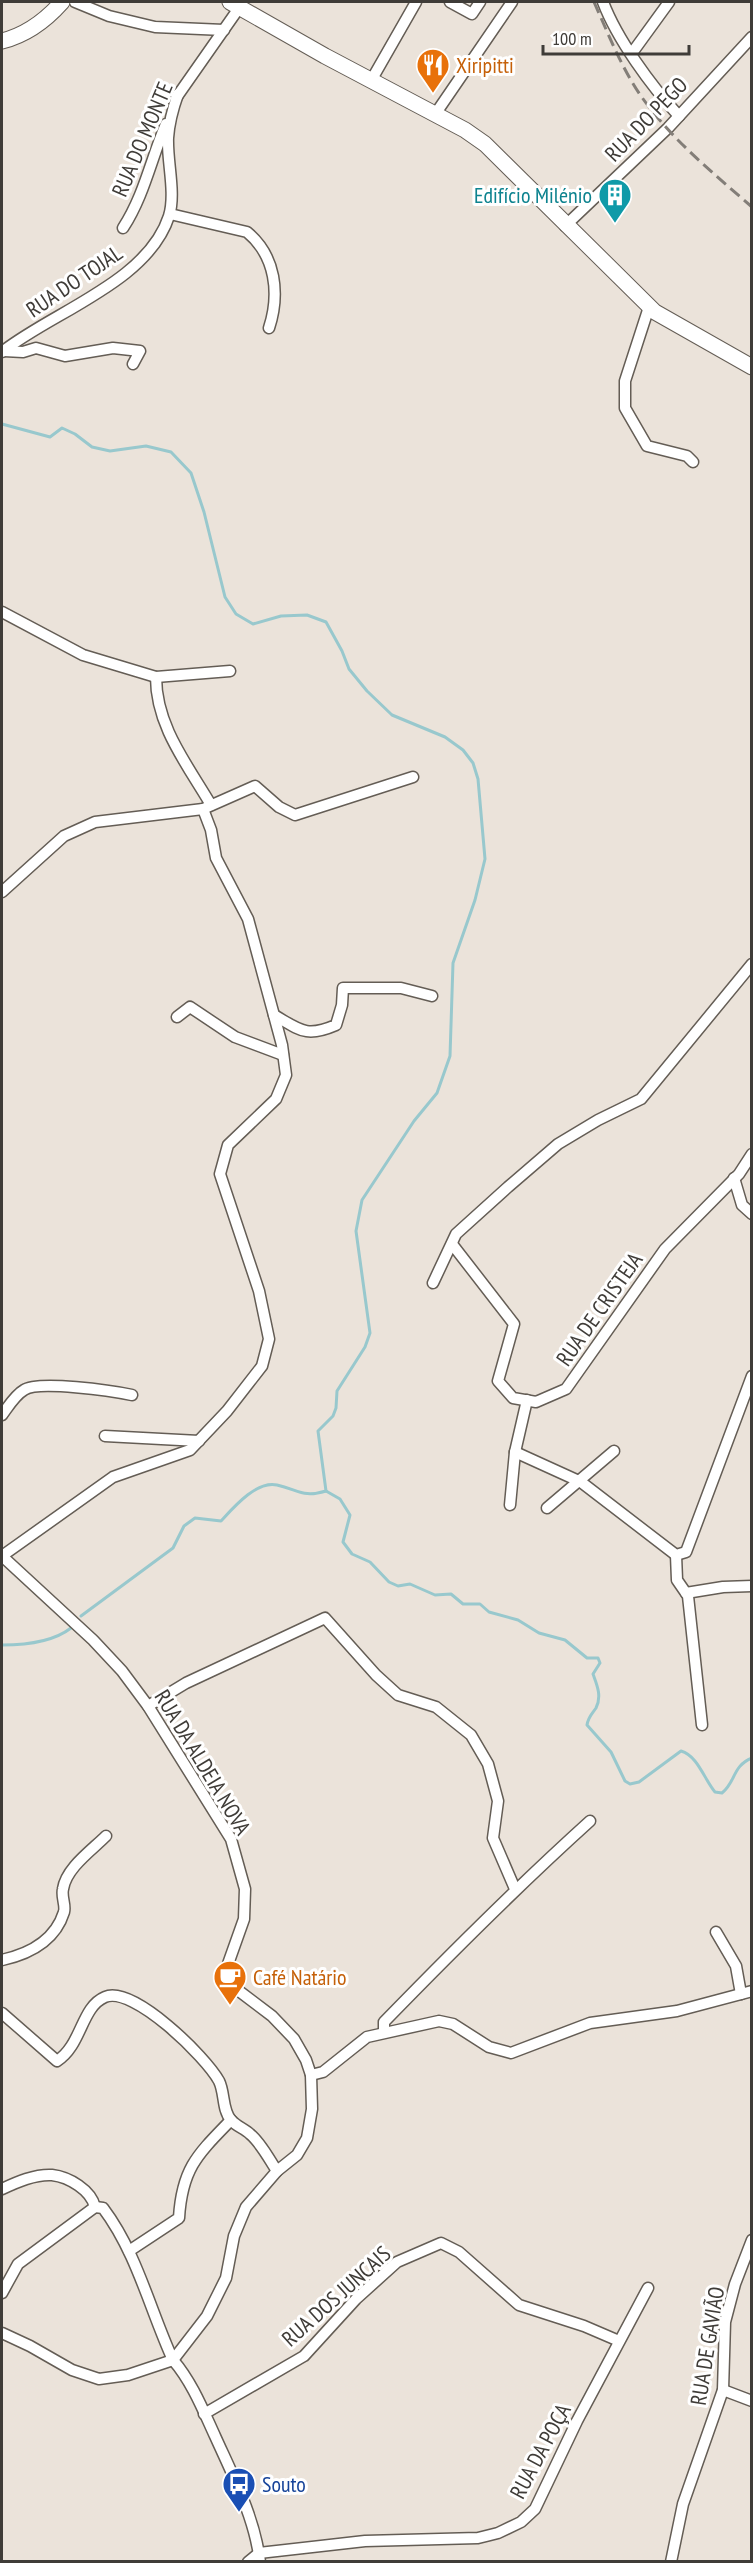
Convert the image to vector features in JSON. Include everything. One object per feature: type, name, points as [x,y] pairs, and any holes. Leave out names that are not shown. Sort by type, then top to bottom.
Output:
[{"type":"main road","points":[[2,42],[26,32],[51,15],[62,2]]},
{"type":"main road","points":[[235,5],[436,113],[484,144],[655,312],[752,367]]},
{"type":"street","points":[[75,2],[108,16],[155,27],[224,30]]},
{"type":"street","points":[[372,79],[416,2]]},
{"type":"street","points":[[450,2],[472,14],[480,2]]},
{"type":"street","points":[[436,113],[512,2]]},
{"type":"street","points":[[603,2],[612,26],[661,97],[679,116]]},
{"type":"street","points":[[632,53],[669,2]]},
{"type":"street","name":"RUA DO MONTE","points":[[123,228],[131,216],[150,173],[159,141],[178,94],[224,30],[235,5]]},
{"type":"street","name":"RUA DO PEGO","points":[[565,226],[679,116],[752,37]]},
{"type":"street","name":"RUA DO TOJAL","points":[[2,352],[118,280],[140,260],[159,237],[170,214],[171,171],[168,140],[170,121],[178,94]]},
{"type":"street","points":[[170,214],[247,232],[256,240],[273,270],[276,307],[269,328]]},
{"type":"street","points":[[649,307],[625,381],[625,408],[647,446],[687,456],[693,462]]},
{"type":"street","points":[[2,352],[23,352],[36,348],[65,356],[113,348],[140,351],[134,364]]},
{"type":"street","points":[[2,612],[83,654],[156,677],[230,671]]},
{"type":"street","points":[[2,1556],[113,1477],[190,1450],[227,1411],[262,1366],[269,1339],[259,1291],[220,1174],[228,1145],[276,1099],[286,1075],[283,1055],[248,919],[216,858],[207,807],[165,728],[158,707],[156,677]]},
{"type":"street","points":[[2,892],[64,836],[95,822],[207,807],[255,786],[279,807],[295,815],[413,777]]},
{"type":"street","points":[[433,1283],[456,1234],[558,1144],[598,1120],[641,1099],[752,964]]},
{"type":"street","points":[[273,1015],[303,1032],[319,1032],[336,1025],[342,1005],[343,988],[401,988],[432,996]]},
{"type":"street","points":[[177,1017],[190,1007],[235,1037],[283,1055]]},
{"type":"street","name":"RUA DE CRISTEJA","points":[[527,1400],[536,1402],[566,1389],[665,1250],[734,1178],[752,1154]]},
{"type":"street","points":[[734,1178],[742,1205],[752,1214]]},
{"type":"street","points":[[452,1244],[514,1324],[498,1382],[513,1398],[527,1400],[515,1452],[510,1504]]},
{"type":"street","points":[[676,1555],[686,1552],[752,1377]]},
{"type":"street","points":[[2,1415],[24,1389],[34,1387],[81,1387],[132,1395]]},
{"type":"street","points":[[105,1436],[199,1441]]},
{"type":"street","points":[[547,1508],[614,1451]]},
{"type":"street","points":[[515,1452],[578,1480],[676,1555]]},
{"type":"street","points":[[676,1555],[677,1580],[686,1593],[702,1725]]},
{"type":"street","name":"RUA DA ALDEIA NOVA","points":[[2,1556],[93,1640],[122,1671],[148,1706],[231,1839],[245,1889],[244,1919],[228,1964],[229,1976],[235,1988],[272,2016],[294,2039],[306,2060],[310,2075],[312,2109],[307,2138],[297,2155],[277,2171],[246,2207],[234,2236],[226,2278],[207,2316],[173,2360]]},
{"type":"street","points":[[686,1593],[723,1587],[752,1586]]},
{"type":"street","points":[[148,1706],[186,1683],[326,1618],[376,1675],[398,1695],[436,1707],[471,1735],[488,1764],[498,1801],[493,1838],[515,1889]]},
{"type":"street","points":[[384,2031],[384,2022],[515,1889],[590,1821]]},
{"type":"street","points":[[2,1960],[33,1950],[50,1937],[65,1911],[63,1889],[73,1869],[106,1836]]},
{"type":"street","points":[[310,2075],[323,2072],[367,2037],[384,2031],[439,2021],[453,2024],[489,2048],[512,2053],[590,2023],[677,2011],[746,1993],[736,1966],[716,1932]]},
{"type":"street","points":[[2,2013],[57,2061],[66,2055],[77,2039],[87,2014],[97,2001],[107,1996],[119,1995],[164,2023],[194,2050],[219,2082],[231,2120],[252,2135],[277,2171]]},
{"type":"street","points":[[129,2251],[179,2218],[181,2194],[188,2172],[200,2151],[231,2120]]},
{"type":"street","points":[[2,2188],[24,2179],[52,2175],[77,2184],[93,2197],[95,2207]]},
{"type":"street","points":[[2,2293],[18,2264],[95,2207],[103,2208],[129,2251],[173,2360],[183,2372],[243,2498],[259,2557],[248,2562]]},
{"type":"street","name":"RUA DE GAVIÃO","points":[[671,2562],[683,2504],[723,2390],[725,2322],[735,2284],[752,2240]]},
{"type":"street","name":"RUA DOS JUNCAIS","points":[[204,2414],[304,2356],[356,2299],[398,2262],[441,2243],[459,2252],[519,2305],[584,2326],[620,2341]]},
{"type":"street","name":"RUA DA POÇA","points":[[259,2557],[365,2541],[478,2538],[498,2533],[521,2522],[535,2509],[648,2288]]},
{"type":"street","points":[[2,2333],[72,2370],[99,2379],[128,2375],[173,2360]]},
{"type":"street","points":[[723,2390],[752,2401]]},
{"type":"waterway","points":[[2,424],[50,437],[62,428],[75,434],[92,447],[110,451],[146,446],[171,452],[191,473],[204,512],[225,597],[236,614],[253,624],[281,616],[307,615],[326,622],[349,669],[367,691],[392,715],[445,737],[463,750],[473,763],[478,779],[485,859],[475,900],[453,963],[450,1056],[437,1093],[414,1121],[362,1200],[356,1231],[370,1333],[365,1347],[337,1391],[333,1416],[318,1431],[326,1491]]},
{"type":"waterway","points":[[81,1616],[173,1548],[184,1526],[195,1518],[221,1521],[246,1496],[269,1485],[312,1494],[326,1491]]},
{"type":"waterway","points":[[326,1491],[340,1499],[350,1515],[343,1542],[352,1554],[370,1562],[389,1582],[398,1586],[410,1584],[435,1595],[451,1594],[463,1604],[480,1604],[489,1612],[518,1620],[539,1633],[565,1640],[587,1658],[598,1658],[600,1663],[593,1674],[599,1699],[587,1725],[611,1752],[625,1781],[630,1784],[639,1782],[681,1751],[692,1758],[715,1792],[722,1793],[741,1765],[752,1758]]},
{"type":"waterway","points":[[2,1645],[47,1640],[71,1628]]},
{"type":"railway","points":[[594,2],[627,73],[653,112],[693,155],[752,207]]},
{"type":"place","name":"Xiripitti","points":[[433,94]]},
{"type":"place","name":"Edifício Milénio","points":[[615,224]]},
{"type":"place","name":"Café Natário","points":[[230,2006]]},
{"type":"place","name":"Souto","points":[[239,2513]]}]
